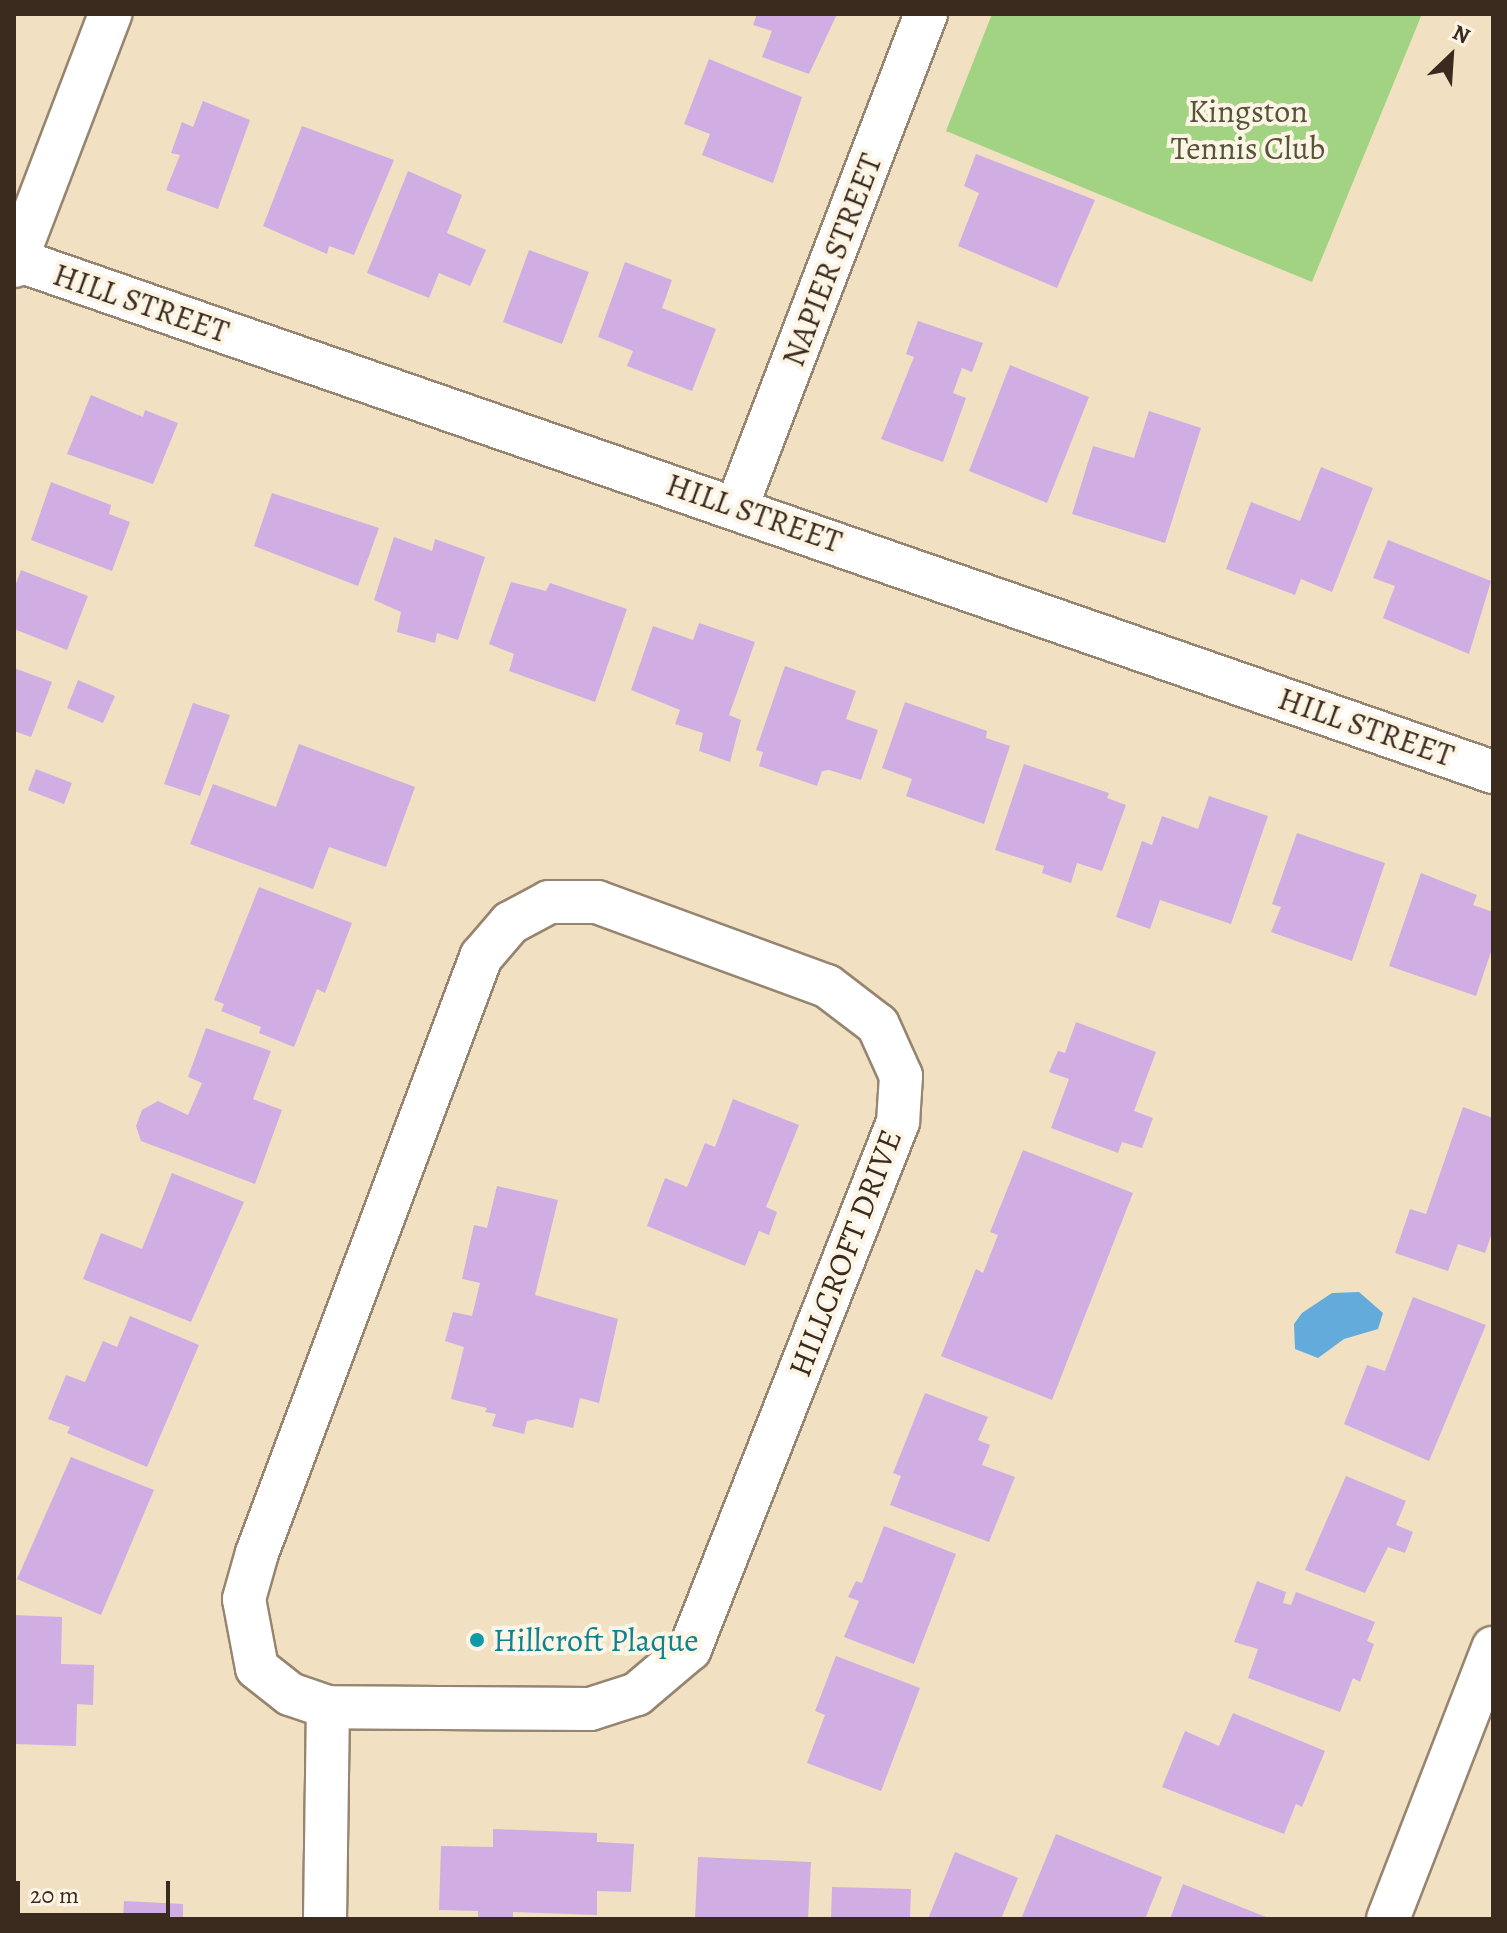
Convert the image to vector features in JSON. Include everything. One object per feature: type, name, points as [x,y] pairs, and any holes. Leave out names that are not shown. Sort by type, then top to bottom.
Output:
[{"type":"street","points":[[15,262],[110,14]]},
{"type":"street","name":"NAPIER STREET","points":[[737,506],[926,14]]},
{"type":"street","name":"HILL STREET","points":[[15,262],[737,506],[1493,772]]},
{"type":"street","name":"HILLCROFT DRIVE","points":[[549,902],[597,902],[827,986],[878,1025],[901,1076],[898,1122],[690,1649],[637,1694],[590,1709],[328,1707],[290,1694],[257,1668],[244,1599],[257,1553],[481,957],[510,923],[549,902]]},
{"type":"street","points":[[1388,1919],[1493,1648]]},
{"type":"street","points":[[325,1919],[328,1707]]},
{"type":"green space","name":"Kingston Tennis Club","points":[[992,14],[1422,14],[1312,282],[946,131]]},
{"type":"water","points":[[1359,1292],[1383,1313],[1378,1329],[1344,1339],[1318,1358],[1295,1349],[1294,1324],[1302,1313],[1332,1293]]},
{"type":"building","points":[[757,14],[837,14],[809,74],[762,57],[772,31],[753,25]]},
{"type":"building","points":[[709,59],[802,97],[773,183],[702,155],[710,134],[684,124]]},
{"type":"building","points":[[203,101],[250,120],[218,209],[166,190],[180,155],[171,153],[182,122],[193,127]]},
{"type":"building","points":[[302,126],[394,160],[354,255],[329,246],[327,254],[263,226]]},
{"type":"building","points":[[976,154],[1095,200],[1057,288],[958,246],[979,193],[964,186]]},
{"type":"building","points":[[408,171],[462,195],[447,233],[486,250],[470,286],[439,273],[429,298],[367,273]]},
{"type":"building","points":[[529,250],[589,272],[562,344],[503,322]]},
{"type":"building","points":[[625,262],[672,280],[662,308],[716,329],[692,391],[627,366],[633,351],[598,337]]},
{"type":"building","points":[[918,321],[983,343],[972,372],[962,368],[953,393],[966,398],[943,462],[881,439],[914,357],[906,354]]},
{"type":"building","points":[[1010,365],[1089,397],[1047,503],[969,471]]},
{"type":"building","points":[[91,395],[143,417],[145,410],[178,423],[153,484],[67,454]]},
{"type":"building","points":[[1149,411],[1201,428],[1165,543],[1072,514],[1093,446],[1134,458]]},
{"type":"building","points":[[1321,467],[1373,488],[1332,592],[1301,579],[1295,595],[1226,569],[1251,502],[1300,521]]},
{"type":"building","points":[[51,482],[111,505],[109,514],[130,522],[112,571],[31,540]]},
{"type":"building","points":[[272,493],[379,528],[358,586],[254,546]]},
{"type":"building","points":[[394,537],[432,551],[435,539],[485,557],[458,640],[437,633],[435,643],[397,632],[401,612],[374,600]]},
{"type":"building","points":[[1388,540],[1491,581],[1469,654],[1383,618],[1395,586],[1373,578]]},
{"type":"building","points":[[21,570],[88,596],[67,650],[14,629],[14,589]]},
{"type":"building","points":[[511,582],[546,591],[550,583],[627,609],[595,702],[509,671],[514,654],[489,644]]},
{"type":"building","points":[[699,623],[755,642],[729,715],[741,720],[730,762],[699,751],[703,733],[675,724],[680,710],[631,690],[653,626],[693,640]]},
{"type":"building","points":[[785,666],[856,691],[846,719],[878,730],[861,780],[829,770],[822,771],[817,786],[759,766],[763,752],[756,750]]},
{"type":"building","points":[[14,668],[52,682],[31,737],[14,731]]},
{"type":"building","points":[[78,680],[115,696],[103,723],[67,708]]},
{"type":"building","points":[[905,702],[987,731],[986,738],[1010,746],[984,824],[906,796],[912,779],[882,768]]},
{"type":"building","points":[[193,703],[230,715],[200,796],[164,784]]},
{"type":"building","points":[[299,744],[415,787],[386,867],[329,847],[313,889],[190,844],[213,784],[276,807]]},
{"type":"building","points":[[1024,764],[1109,793],[1107,798],[1126,805],[1102,871],[1077,863],[1071,883],[1042,873],[1044,866],[995,850]]},
{"type":"building","points":[[36,769],[72,783],[64,804],[28,790]]},
{"type":"building","points":[[1209,796],[1268,816],[1231,924],[1160,900],[1150,929],[1116,917],[1142,841],[1152,845],[1162,816],[1198,829]]},
{"type":"building","points":[[1297,833],[1385,863],[1352,961],[1271,932],[1281,907],[1272,904]]},
{"type":"building","points":[[1421,873],[1477,895],[1473,905],[1493,912],[1493,946],[1476,996],[1389,966]]},
{"type":"building","points":[[259,887],[352,923],[325,993],[317,989],[294,1047],[259,1033],[261,1027],[221,1011],[224,1004],[214,1000]]},
{"type":"building","points":[[1076,1022],[1156,1052],[1134,1111],[1153,1118],[1142,1148],[1122,1142],[1118,1153],[1051,1128],[1069,1079],[1049,1072],[1058,1051],[1065,1053]]},
{"type":"building","points":[[206,1028],[271,1051],[253,1099],[282,1110],[255,1184],[141,1141],[136,1126],[142,1110],[158,1101],[188,1115],[202,1083],[188,1077]]},
{"type":"building","points":[[733,1099],[799,1125],[766,1207],[777,1212],[769,1235],[759,1231],[745,1266],[647,1226],[665,1178],[687,1187],[705,1143],[715,1147]]},
{"type":"building","points":[[1463,1107],[1493,1118],[1493,1230],[1485,1253],[1458,1244],[1448,1271],[1395,1253],[1410,1209],[1426,1214]]},
{"type":"building","points":[[1023,1150],[1133,1193],[1052,1400],[941,1356],[976,1269],[983,1273],[998,1235],[990,1232]]},
{"type":"building","points":[[172,1173],[244,1202],[191,1322],[83,1279],[101,1233],[142,1249]]},
{"type":"building","points":[[497,1186],[558,1200],[535,1295],[618,1319],[599,1403],[580,1398],[573,1428],[537,1419],[527,1421],[524,1434],[492,1426],[496,1414],[485,1412],[487,1408],[451,1399],[464,1347],[445,1341],[453,1312],[472,1316],[480,1283],[462,1279],[474,1225],[487,1228]]},
{"type":"building","points":[[1413,1297],[1486,1325],[1429,1461],[1344,1424],[1367,1365],[1385,1371]]},
{"type":"building","points":[[130,1316],[199,1345],[147,1467],[67,1433],[70,1427],[48,1419],[66,1375],[85,1382],[103,1341],[117,1347]]},
{"type":"building","points":[[925,1393],[988,1417],[978,1440],[990,1445],[982,1465],[1015,1477],[989,1542],[890,1505],[901,1476],[893,1473]]},
{"type":"building","points":[[71,1457],[154,1490],[101,1615],[17,1579]]},
{"type":"building","points":[[1346,1476],[1406,1501],[1396,1525],[1413,1532],[1405,1553],[1388,1547],[1365,1593],[1305,1570]]},
{"type":"building","points":[[884,1526],[956,1554],[914,1664],[844,1637],[859,1601],[848,1597],[856,1581],[862,1583]]},
{"type":"building","points":[[1257,1581],[1286,1592],[1283,1603],[1291,1605],[1296,1592],[1375,1622],[1367,1641],[1374,1644],[1360,1682],[1353,1678],[1340,1712],[1248,1678],[1258,1649],[1234,1642]]},
{"type":"building","points":[[14,1615],[62,1617],[61,1664],[94,1665],[93,1705],[77,1704],[76,1746],[14,1744]]},
{"type":"building","points":[[836,1656],[920,1688],[881,1791],[807,1763],[825,1715],[815,1711]]},
{"type":"building","points":[[1233,1713],[1325,1751],[1302,1807],[1296,1804],[1284,1834],[1162,1787],[1185,1731],[1219,1746]]},
{"type":"building","points":[[493,1829],[597,1833],[597,1842],[634,1844],[631,1892],[597,1891],[597,1915],[513,1912],[513,1919],[478,1919],[478,1911],[439,1910],[441,1846],[493,1847]]},
{"type":"building","points":[[1056,1834],[1162,1877],[1145,1919],[1021,1919]]},
{"type":"building","points":[[955,1852],[1018,1878],[1001,1919],[928,1919]]},
{"type":"building","points":[[698,1857],[811,1862],[808,1919],[695,1919]]},
{"type":"building","points":[[1183,1884],[1271,1919],[1170,1919]]},
{"type":"building","points":[[832,1887],[911,1889],[910,1919],[831,1919]]},
{"type":"building","points":[[124,1901],[183,1904],[183,1919],[123,1919]]},
{"type":"place","name":"Hillcroft Plaque","points":[[477,1640]]}]
